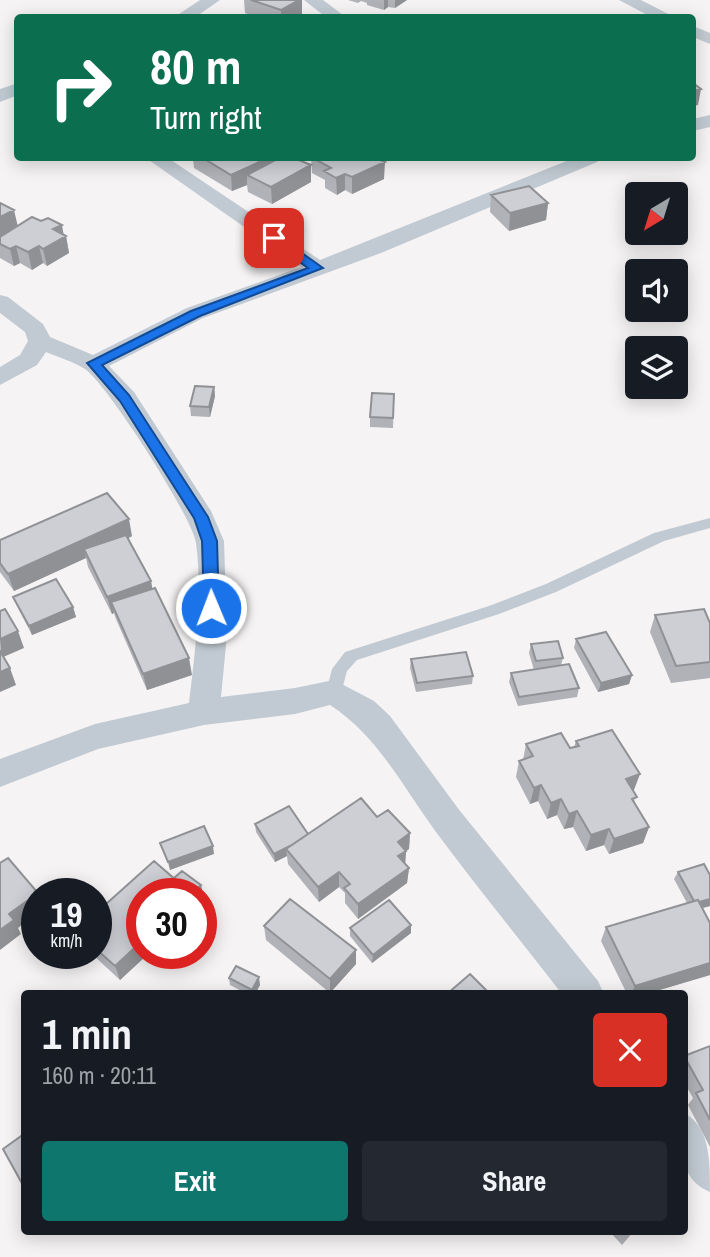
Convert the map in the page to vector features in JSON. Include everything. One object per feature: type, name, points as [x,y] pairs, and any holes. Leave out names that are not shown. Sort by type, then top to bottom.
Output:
[{"type":"street","points":[[188,14],[212,0]]},
{"type":"street","points":[[312,0],[333,14]]},
{"type":"street","points":[[627,0],[659,14]]},
{"type":"street","points":[[160,161],[317,268]]},
{"type":"street","points":[[94,363],[195,313],[373,248],[565,162]]},
{"type":"street","points":[[0,302],[35,329],[40,341],[94,363],[125,398],[201,517],[210,541],[212,635],[204,712]]},
{"type":"street","points":[[0,377],[29,360],[40,341]]},
{"type":"street","points":[[0,773],[95,737],[204,712],[295,701],[334,692],[363,710],[379,725],[449,821],[582,990]]},
{"type":"street","points":[[688,1139],[710,1171]]},
{"type":"lane","points":[[334,692],[341,669],[351,656],[494,610],[551,588],[659,537],[710,523]]},
{"type":"building","points":[[251,0],[299,0],[281,10]]},
{"type":"building","points":[[208,161],[261,161],[231,175]]},
{"type":"building","points":[[273,161],[301,161],[311,165],[271,187],[247,175]]},
{"type":"building","points":[[318,161],[385,162],[352,177],[345,174],[336,178],[324,171],[331,168]]},
{"type":"building","points":[[529,186],[548,203],[510,213],[491,195]]},
{"type":"building","points":[[0,203],[14,210],[0,217]]},
{"type":"building","points":[[32,217],[41,221],[48,218],[62,225],[53,229],[66,236],[43,249],[39,246],[28,252],[16,246],[10,249],[0,244],[0,237]]},
{"type":"building","points":[[195,386],[214,387],[209,407],[190,406]]},
{"type":"building","points":[[372,393],[394,394],[393,418],[370,417]]},
{"type":"building","points":[[107,493],[129,519],[8,574],[0,563],[0,540]]},
{"type":"building","points":[[126,535],[151,581],[107,597],[84,549]]},
{"type":"building","points":[[56,579],[73,607],[29,626],[13,597]]},
{"type":"building","points":[[155,588],[189,658],[143,674],[111,602]]},
{"type":"building","points":[[5,609],[18,631],[0,639],[0,611]]},
{"type":"building","points":[[704,609],[710,623],[710,662],[676,666],[655,615]]},
{"type":"building","points":[[606,632],[632,675],[601,683],[576,639]]},
{"type":"building","points":[[558,641],[563,658],[536,661],[531,644]]},
{"type":"building","points":[[0,651],[10,668],[0,672]]},
{"type":"building","points":[[466,652],[473,676],[417,683],[411,659]]},
{"type":"building","points":[[569,664],[579,688],[519,697],[511,673]]},
{"type":"building","points":[[612,730],[640,774],[626,779],[637,797],[632,799],[649,827],[614,839],[609,829],[591,835],[577,811],[569,814],[561,799],[551,803],[541,785],[534,788],[519,761],[533,756],[526,744],[561,733],[570,748],[579,746],[576,741]]},
{"type":"building","points":[[361,798],[377,817],[388,810],[410,833],[398,842],[406,851],[398,856],[409,868],[358,904],[344,888],[350,884],[339,872],[318,887],[286,849]]},
{"type":"building","points":[[289,806],[308,834],[274,854],[255,824]]},
{"type":"building","points":[[204,826],[213,846],[168,862],[160,843]]},
{"type":"building","points":[[8,858],[25,878],[21,878],[21,905],[9,914],[14,920],[0,930],[0,863]]},
{"type":"building","points":[[154,861],[174,878],[135,878]]},
{"type":"building","points":[[704,864],[710,875],[710,899],[694,901],[678,872]]},
{"type":"building","points":[[182,871],[192,878],[174,878]]},
{"type":"building","points":[[126,886],[126,956],[115,966],[112,963],[112,899]]},
{"type":"building","points":[[290,899],[356,950],[330,979],[264,926]]},
{"type":"building","points":[[389,900],[411,925],[373,955],[350,928]]},
{"type":"building","points":[[698,900],[710,923],[710,963],[635,986],[606,927]]},
{"type":"building","points":[[236,966],[259,977],[252,990],[229,978]]},
{"type":"building","points":[[470,974],[486,990],[452,990]]},
{"type":"building","points":[[710,1046],[710,1120],[696,1093],[703,1090],[688,1063],[688,1054]]},
{"type":"building","points":[[21,1136],[21,1182],[3,1149]]},
{"type":"route","points":[[211,608],[210,541],[201,517],[125,398],[94,363],[195,313],[317,268],[274,238]]}]
